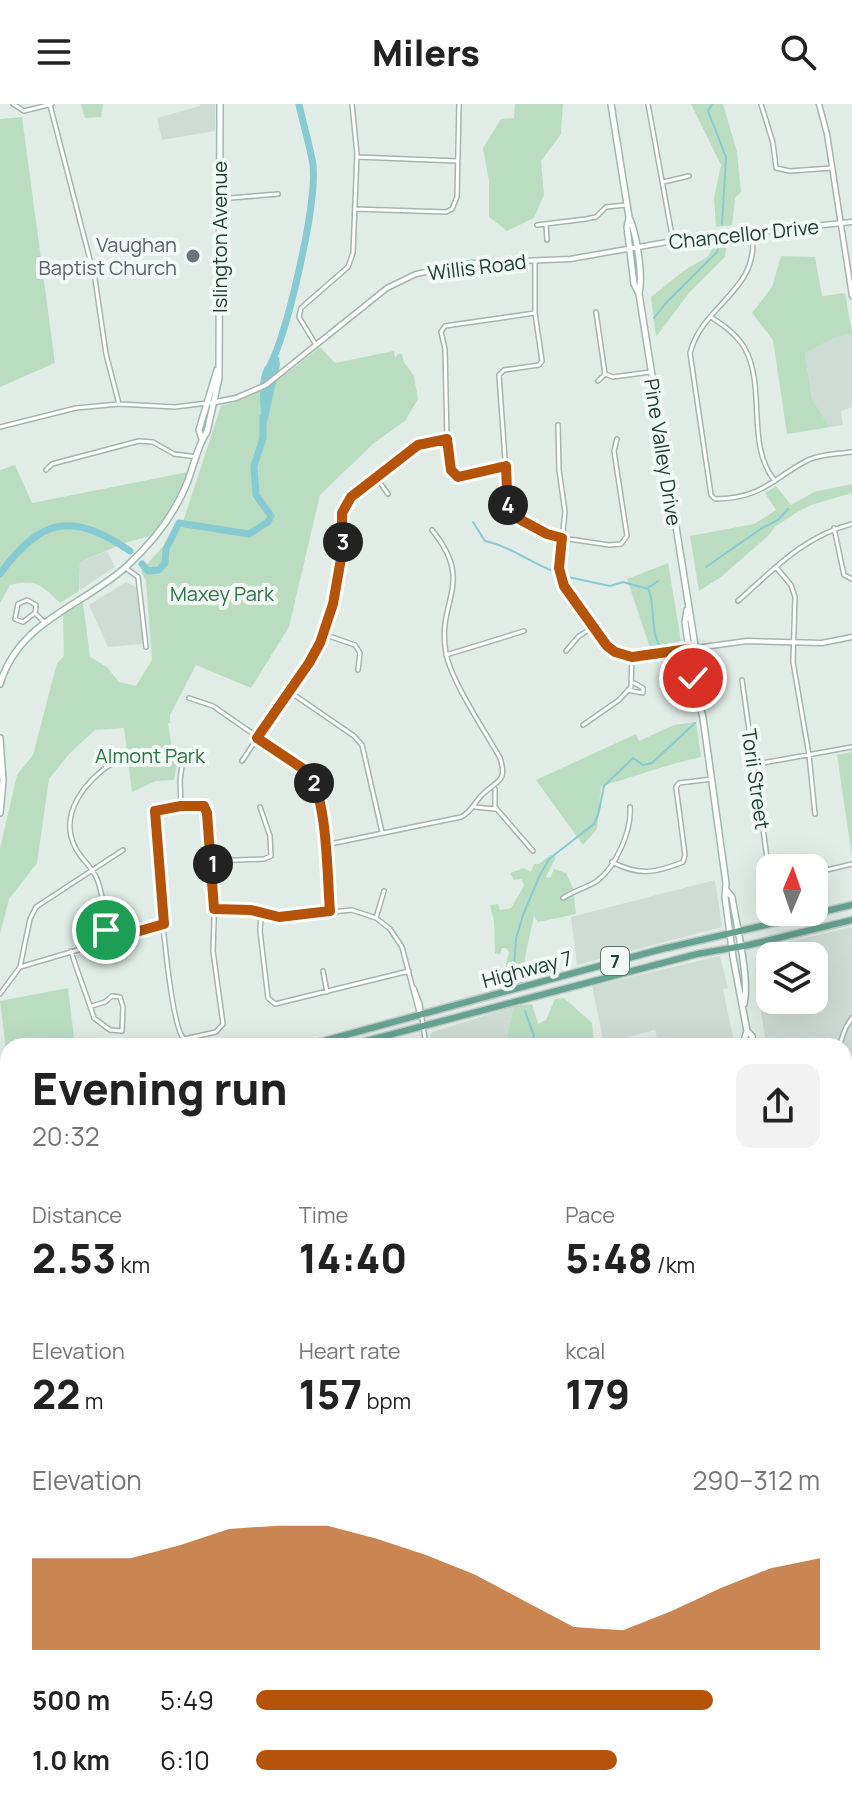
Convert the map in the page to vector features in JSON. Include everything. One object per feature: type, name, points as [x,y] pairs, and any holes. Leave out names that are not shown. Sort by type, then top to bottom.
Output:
[{"type":"main road","name":"Islington Avenue","points":[[0,684],[17,649],[43,621],[125,568],[159,534],[182,494],[197,457],[202,439],[199,430],[210,403],[217,369],[220,104]]},
{"type":"main road","name":"Pine Valley Drive","points":[[611,104],[629,217],[627,227],[641,284],[639,294],[688,609],[685,622],[692,649],[727,891],[732,897],[739,996],[744,1005],[747,1031],[745,1038]]},
{"type":"main road","points":[[0,738],[0,813]]},
{"type":"main road","name":"Highway 7","points":[[334,1038],[658,950],[852,905]]},
{"type":"main road","name":"Highway 7","points":[[379,1038],[697,954],[852,920]]},
{"type":"main road","name":"Pine Valley Drive","points":[[747,1031],[752,1038]]},
{"type":"street","points":[[13,104],[24,111],[51,104],[95,279],[106,354],[119,404]]},
{"type":"street","points":[[316,345],[300,321],[299,313],[308,300],[351,262],[357,157],[352,104]]},
{"type":"street","points":[[355,209],[446,212],[452,209],[457,197],[459,104]]},
{"type":"street","points":[[648,104],[673,241]]},
{"type":"street","points":[[761,104],[773,143],[776,168],[790,171],[832,168]]},
{"type":"street","points":[[819,104],[852,296]]},
{"type":"street","points":[[357,157],[457,162]]},
{"type":"street","points":[[663,182],[689,176]]},
{"type":"street","points":[[219,199],[278,194]]},
{"type":"street","points":[[537,225],[586,219],[599,215],[600,210],[606,207],[627,205]]},
{"type":"street","name":"Chancellor Drive","points":[[632,247],[852,222]]},
{"type":"street","points":[[546,224],[547,240]]},
{"type":"street","points":[[752,232],[752,264],[739,285],[695,336],[690,357],[711,495],[715,499],[746,496],[810,459],[852,452]]},
{"type":"street","name":"Willis Road","points":[[210,403],[257,390],[380,294],[409,277],[472,263],[570,259],[632,247]]},
{"type":"street","points":[[535,260],[535,313],[541,363],[504,370],[499,375],[509,515],[562,538],[621,544],[626,540],[614,451],[617,439]]},
{"type":"street","points":[[596,312],[605,374]]},
{"type":"street","points":[[506,466],[462,477],[451,470],[442,329],[535,313]]},
{"type":"street","points":[[711,316],[734,334],[746,352],[763,457],[775,481]]},
{"type":"street","points":[[605,374],[613,377],[651,372]]},
{"type":"street","points":[[598,381],[605,374]]},
{"type":"street","points":[[0,427],[76,408],[119,404],[175,407],[210,403]]},
{"type":"street","points":[[558,425],[559,470],[565,512],[561,577],[567,590],[611,649],[632,657],[747,641],[822,643],[852,637]]},
{"type":"street","points":[[242,761],[314,656],[323,634],[333,604],[343,547],[343,509],[347,500],[418,445],[447,439]]},
{"type":"street","points":[[46,470],[52,464],[139,441],[153,442],[174,454],[197,457]]},
{"type":"street","points":[[376,477],[388,494]]},
{"type":"street","points":[[738,601],[805,542],[834,528],[852,524]]},
{"type":"street","points":[[834,528],[844,575],[852,579]]},
{"type":"street","points":[[432,530],[445,548],[454,576],[445,626],[446,655],[500,758],[503,773],[495,787],[494,800],[499,811],[533,851]]},
{"type":"street","points":[[776,567],[791,585],[795,597],[795,672],[815,814]]},
{"type":"street","points":[[125,568],[138,577],[146,647]]},
{"type":"street","points":[[27,600],[36,605],[35,613],[23,622],[15,619],[14,614],[18,604],[27,600]]},
{"type":"street","points":[[35,613],[43,621]]},
{"type":"street","points":[[566,651],[579,636],[594,627]]},
{"type":"street","points":[[446,655],[524,631]]},
{"type":"street","points":[[323,634],[355,645],[360,653],[358,670]]},
{"type":"street","points":[[583,725],[628,690],[632,682],[632,657]]},
{"type":"street","name":"Torii Street","points":[[742,680],[767,854]]},
{"type":"street","points":[[628,690],[637,694],[643,692],[642,686],[632,682]]},
{"type":"street","points":[[290,692],[354,736],[362,745],[382,833]]},
{"type":"street","points":[[189,698],[213,706],[308,772],[313,780],[325,845],[330,911]]},
{"type":"street","points":[[756,764],[852,747]]},
{"type":"street","points":[[181,806],[179,785],[184,752]]},
{"type":"street","points":[[108,940],[99,885],[71,838],[71,813],[87,784],[114,762]]},
{"type":"street","points":[[612,862],[642,872],[683,862],[685,855],[676,785],[712,779]]},
{"type":"street","points":[[325,845],[461,817],[475,806],[482,795],[495,787]]},
{"type":"street","points":[[186,1038],[179,1033],[168,968],[154,814],[159,808],[201,805],[206,809],[212,861],[213,951],[223,1024],[216,1032],[192,1038]]},
{"type":"street","points":[[475,806],[499,811]]},
{"type":"street","points":[[212,861],[271,856],[270,836],[260,807]]},
{"type":"street","points":[[563,898],[600,879],[624,840],[630,807]]},
{"type":"street","points":[[0,994],[20,967],[34,909],[123,850]]},
{"type":"street","points":[[828,870],[852,864]]},
{"type":"street","points":[[376,918],[384,891]]},
{"type":"street","points":[[214,909],[241,909],[279,917],[358,911],[376,918],[399,940],[420,1004],[424,1038]]},
{"type":"street","points":[[261,914],[260,931],[271,1002],[279,1004],[409,971]]},
{"type":"street","points":[[20,967],[164,924]]},
{"type":"street","points":[[71,951],[94,1018],[110,1030],[122,1031],[123,1007],[120,997],[112,996],[92,1006]]},
{"type":"street","points":[[323,971],[327,992]]},
{"type":"street","points":[[842,1038],[852,1018]]},
{"type":"shaded area","points":[[200,104],[215,104],[215,131],[162,140],[157,118]]},
{"type":"shaded area","points":[[852,335],[852,407],[841,411],[843,425],[830,427],[812,399],[805,353],[836,337]]},
{"type":"shaded area","points":[[107,551],[115,567],[80,590],[80,562]]},
{"type":"shaded area","points":[[126,582],[136,587],[143,644],[108,647],[89,605]]},
{"type":"shaded area","points":[[715,880],[722,927],[577,965],[571,917]]},
{"type":"shaded area","points":[[852,927],[852,1038],[765,1038],[761,1014],[828,1014],[828,942],[790,942]]},
{"type":"shaded area","points":[[720,956],[728,988],[723,989],[733,1038],[657,1038],[655,1030],[626,1038],[603,1038],[592,986]]},
{"type":"shaded area","points":[[514,1006],[507,1038],[431,1038],[433,1032]]},
{"type":"green space","points":[[81,104],[103,104],[101,117],[85,118]]},
{"type":"green space","points":[[515,104],[563,104],[561,134],[541,161],[544,195],[534,218],[507,231],[489,217],[489,181],[483,148],[501,119],[514,118]]},
{"type":"green space","points":[[691,104],[723,104],[737,152],[741,192],[735,198],[732,225],[716,227],[714,198],[721,165]]},
{"type":"green space","points":[[22,117],[55,363],[0,387],[0,119]]},
{"type":"green space","points":[[727,240],[725,257],[689,293],[656,337],[651,297],[707,257],[717,242]]},
{"type":"green space","points":[[781,256],[815,257],[822,296],[845,293],[852,333],[836,337],[805,353],[812,399],[830,427],[787,434],[773,340],[752,313],[772,287]]},
{"type":"green space","name":"Maxey Park","points":[[320,347],[335,363],[394,351],[395,358],[402,354],[414,376],[418,399],[405,421],[374,443],[320,495],[289,627],[251,688],[196,665],[168,723],[172,748],[179,755],[174,780],[156,781],[132,792],[124,728],[95,730],[70,753],[49,779],[37,863],[9,899],[0,934],[0,848],[17,775],[33,755],[57,663],[64,656],[63,614],[83,603],[90,657],[107,667],[119,682],[136,686],[152,660],[146,581],[141,571],[182,525],[221,406],[262,390]]},
{"type":"green space","points":[[15,465],[32,503],[188,472],[157,534],[124,543],[80,562],[79,591],[60,603],[38,585],[19,583],[10,585],[0,603],[0,470]]},
{"type":"green space","points":[[852,484],[852,493],[811,505],[775,527],[721,577],[699,591],[690,536],[754,524],[776,510],[765,493],[776,486],[791,505],[814,492]]},
{"type":"green space","points":[[668,563],[681,641],[650,648],[627,579]]},
{"type":"green space","points":[[696,722],[701,757],[601,786],[597,829],[583,845],[536,780],[636,734],[639,741],[674,725]]},
{"type":"green space","points":[[852,752],[852,858],[837,755]]},
{"type":"green space","points":[[550,855],[556,857],[546,877],[550,878],[554,869],[566,873],[573,888],[576,914],[538,922],[534,916],[525,957],[525,982],[509,987],[506,984],[510,976],[505,968],[509,952],[502,948],[500,955],[495,953],[490,905],[498,904],[500,910],[511,908],[524,886],[522,879],[514,880],[510,873],[524,868],[531,872],[534,864],[539,864]]},
{"type":"green space","points":[[68,988],[74,1038],[5,1038],[0,1001]]},
{"type":"green space","points":[[564,998],[592,1023],[593,1038],[507,1038],[514,1006],[532,1004],[538,1024],[546,1020],[555,999]]},
{"type":"water","points":[[279,357],[280,365],[266,427],[261,423],[260,385],[265,367]]},
{"type":"waterway","points":[[270,366],[293,297],[313,184],[313,165],[299,104]]},
{"type":"waterway","points":[[712,104],[708,111],[726,157],[722,224]]},
{"type":"waterway","points":[[654,318],[717,252],[720,243]]},
{"type":"waterway","points":[[142,564],[148,571],[159,570],[165,563],[166,549],[179,523],[249,534],[268,522],[271,516],[256,495],[254,466],[263,438],[263,417]]},
{"type":"waterway","points":[[706,567],[778,520],[788,509]]},
{"type":"waterway","points":[[473,522],[485,541],[553,571]]},
{"type":"waterway","points":[[0,574],[29,541],[59,526],[91,530],[130,551]]},
{"type":"waterway","points":[[568,577],[610,586],[623,582],[648,589]]},
{"type":"waterway","points":[[648,588],[658,581]]},
{"type":"waterway","points":[[649,590],[655,636],[662,650]]},
{"type":"waterway","points":[[665,656],[690,690]]},
{"type":"waterway","points":[[517,982],[514,964],[516,939],[523,915],[549,859],[594,824],[604,786],[633,758],[643,765],[652,763],[695,723]]},
{"type":"waterway","points":[[525,1011],[533,1038]]},
{"type":"place","name":"Vaughan Baptist Church","points":[[193,256]]},
{"type":"route","points":[[106,930],[108,940],[164,924],[154,814],[159,808],[193,805],[204,806],[207,813],[215,886],[214,909],[251,910],[279,917],[330,911],[324,831],[313,780],[308,772],[257,738],[320,643],[337,583],[343,547],[342,517],[347,500],[421,443],[447,439],[451,470],[458,477],[506,466],[509,515],[562,538],[559,568],[563,582],[603,642],[615,652],[628,657],[689,649],[693,678]]},
{"type":"park label","name":"Almont Park","points":[[150,755]]}]
